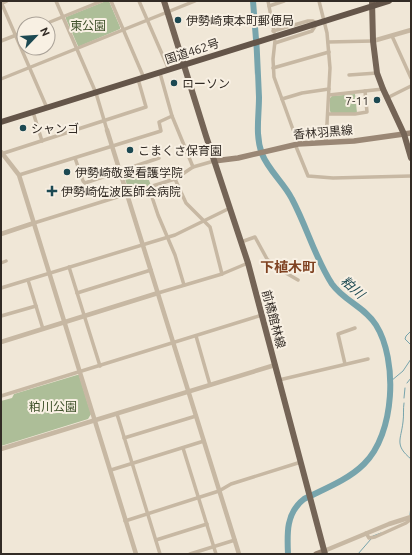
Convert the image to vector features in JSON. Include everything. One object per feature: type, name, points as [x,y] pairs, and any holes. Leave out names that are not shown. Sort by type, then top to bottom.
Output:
[{"type":"highway","name":"国道462号","points":[[1,122],[245,46],[272,41],[372,4],[388,1]]},
{"type":"main road","name":"前橋館林線","points":[[164,1],[214,161],[248,263],[324,552]]},
{"type":"main road","points":[[372,4],[373,40],[377,73],[387,98],[408,134],[411,158]]},
{"type":"main road","name":"香林羽黒線","points":[[214,161],[238,158],[296,144],[354,141],[408,134]]},
{"type":"main road","points":[[316,554],[324,552]]},
{"type":"street","points":[[1,42],[16,36],[1,3],[6,1]]},
{"type":"street","points":[[56,1],[96,92],[239,554]]},
{"type":"street","points":[[56,20],[102,1]]},
{"type":"street","points":[[111,1],[124,30],[141,78],[146,107],[1,153],[19,175],[136,554]]},
{"type":"street","points":[[139,1],[169,70]]},
{"type":"street","points":[[1,79],[195,1]]},
{"type":"street","points":[[268,1],[274,32],[311,20],[317,24],[312,31],[293,37],[272,41],[274,77],[308,176],[333,178],[411,176]]},
{"type":"street","points":[[269,6],[284,1]]},
{"type":"street","points":[[319,1],[327,33],[330,68],[326,142]]},
{"type":"street","points":[[328,42],[373,40],[411,30]]},
{"type":"street","points":[[392,36],[411,78]]},
{"type":"street","points":[[273,68],[329,52]]},
{"type":"street","points":[[24,56],[47,108]]},
{"type":"street","points":[[160,73],[172,116],[193,167]]},
{"type":"street","points":[[349,76],[377,73]]},
{"type":"street","points":[[387,98],[411,86]]},
{"type":"street","points":[[329,95],[383,89]]},
{"type":"street","points":[[282,99],[302,93],[329,90]]},
{"type":"street","points":[[328,114],[355,114],[368,112],[365,91]]},
{"type":"street","points":[[33,112],[42,141]]},
{"type":"street","points":[[19,175],[161,131],[159,122],[172,116]]},
{"type":"street","points":[[75,158],[85,183],[160,158]]},
{"type":"street","points":[[1,234],[149,188],[174,179],[193,167],[214,161]]},
{"type":"street","points":[[174,179],[186,203],[210,227],[222,274]]},
{"type":"street","points":[[149,188],[158,215],[175,255],[184,285]]},
{"type":"street","points":[[1,288],[167,237],[230,208]]},
{"type":"street","points":[[241,242],[255,237],[267,259],[279,269],[298,280]]},
{"type":"street","points":[[1,263],[6,261]]},
{"type":"street","points":[[1,342],[222,274],[248,263]]},
{"type":"street","points":[[69,267],[100,366]]},
{"type":"street","points":[[77,293],[151,270]]},
{"type":"street","points":[[28,280],[44,329]]},
{"type":"street","points":[[1,316],[36,306]]},
{"type":"street","points":[[1,396],[262,315]]},
{"type":"street","points":[[345,364],[338,334],[356,328]]},
{"type":"street","points":[[196,336],[210,385]]},
{"type":"street","points":[[279,380],[368,359]]},
{"type":"street","points":[[1,449],[275,365]]},
{"type":"street","points":[[116,414],[160,554]]},
{"type":"street","points":[[124,438],[196,416]]},
{"type":"street","points":[[111,470],[204,441]]},
{"type":"street","points":[[183,448],[216,554]]},
{"type":"street","points":[[125,521],[219,491],[231,484],[301,462]]},
{"type":"street","points":[[324,552],[366,533],[411,518]]},
{"type":"street","points":[[156,540],[207,524]]},
{"type":"street","points":[[190,554],[235,540]]},
{"type":"green space","name":"東公園","points":[[109,1],[120,29],[78,46],[66,17]]},
{"type":"green space","points":[[355,94],[357,113],[331,113],[330,98],[332,96]]},
{"type":"green space","points":[[144,165],[151,186],[129,192],[123,172]]},
{"type":"green space","name":"粕川公園","points":[[79,375],[91,414],[88,419],[1,446],[1,401],[12,398],[14,394]]},
{"type":"waterway","name":"粕川","points":[[253,1],[259,85],[258,133],[262,154],[292,199],[321,264],[332,284],[342,295],[366,313],[376,325],[383,340],[388,357],[390,376],[390,396],[387,416],[382,435],[374,451],[364,464],[351,475],[304,499],[298,505],[289,524],[288,554]]},
{"type":"waterway","points":[[410,344],[405,339],[411,331]]},
{"type":"waterway","points":[[391,381],[403,371],[411,359]]},
{"type":"waterway","points":[[407,383],[411,378]]},
{"type":"waterway","points":[[404,398],[405,388]]},
{"type":"waterway","points":[[404,403],[400,446],[411,459]]},
{"type":"waterway","points":[[410,515],[411,506]]},
{"type":"waterway","points":[[373,536],[381,533]]},
{"type":"waterway","points":[[358,554],[371,539]]},
{"type":"place","name":"伊勢崎東本町郵便局","points":[[178,20]]},
{"type":"place","name":"ローソン","points":[[174,83]]},
{"type":"place","name":"7-11","points":[[377,100]]},
{"type":"place","name":"シャンゴ","points":[[23,128]]},
{"type":"place","name":"こまくさ保育園","points":[[130,150]]},
{"type":"place","name":"伊勢崎敬愛看護学院","points":[[67,172]]},
{"type":"place","name":"伊勢崎佐波医師会病院","points":[[52,191]]},
{"type":"district","name":"下植木町","points":[[288,267]]}]
